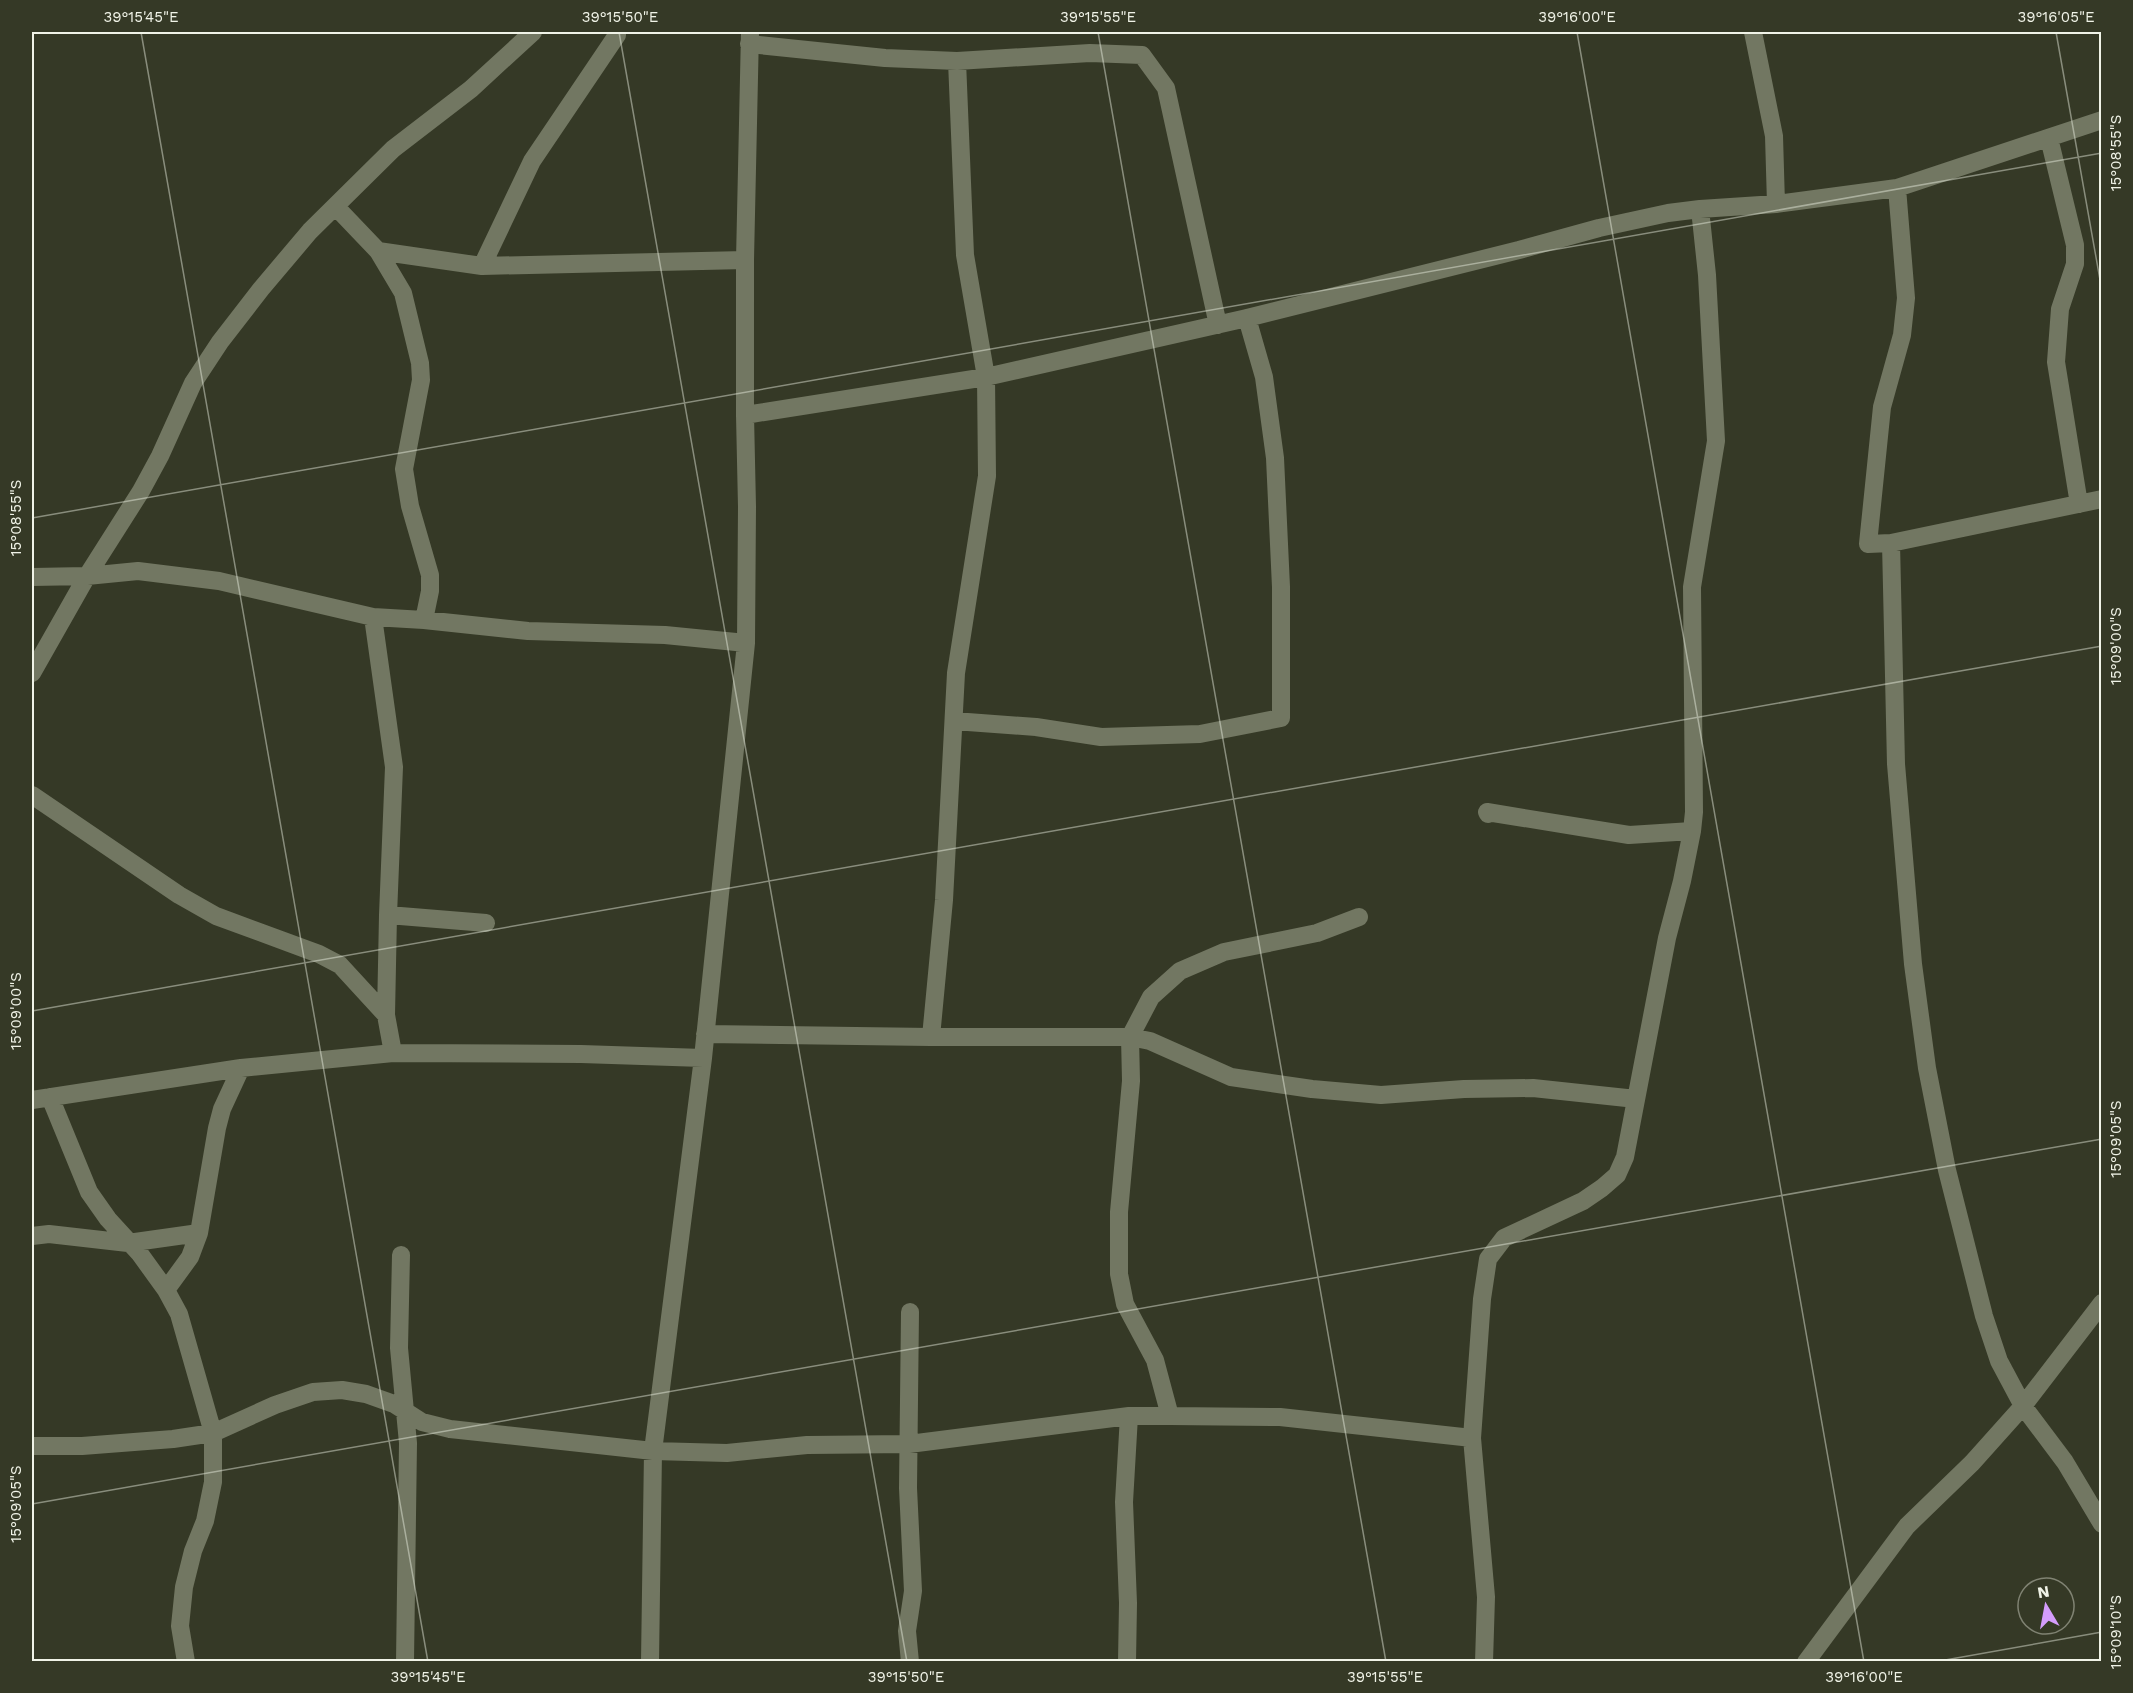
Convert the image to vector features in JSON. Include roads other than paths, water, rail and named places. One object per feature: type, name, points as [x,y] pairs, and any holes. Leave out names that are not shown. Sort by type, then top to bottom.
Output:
[{"type":"street","points":[[32,673],[87,576],[141,491],[160,456],[193,383],[220,342],[261,289],[310,231],[393,149],[471,89],[532,32]]},
{"type":"street","points":[[1753,32],[1774,136],[1776,204]]},
{"type":"street","points":[[482,266],[532,161],[617,35]]},
{"type":"street","points":[[650,1662],[653,1451],[703,1058],[746,643],[745,260],[749,38],[885,58],[957,61],[1090,52],[1142,55],[1166,88],[1218,325]]},
{"type":"street","points":[[931,1037],[944,900],[956,673],[987,476],[986,377],[965,255],[957,61]]},
{"type":"street","points":[[745,415],[986,377],[1247,318],[1599,228],[1700,208],[1776,204],[1897,188],[2102,120]]},
{"type":"street","points":[[2049,138],[2075,245],[2075,264],[2060,309],[2056,362],[2079,504]]},
{"type":"street","points":[[1897,188],[1906,297],[1902,334],[1881,407],[1868,543],[1891,543],[2102,500]]},
{"type":"street","points":[[336,207],[378,251],[404,293],[420,363],[421,380],[404,469],[410,506],[430,575],[430,591],[424,620]]},
{"type":"street","points":[[1484,1662],[1486,1597],[1472,1438],[1482,1299],[1488,1259],[1504,1238],[1583,1201],[1617,1175],[1624,1157],[1667,938],[1692,831],[1694,776],[1692,587],[1716,441],[1707,275],[1700,208]]},
{"type":"street","points":[[378,251],[482,266],[745,260]]},
{"type":"street","points":[[954,721],[1036,727],[1101,737],[1200,734],[1281,718],[1281,587],[1275,458],[1264,377],[1247,318]]},
{"type":"street","points":[[1891,543],[1896,764],[1913,964],[1927,1068],[1947,1170],[1984,1316],[1999,1361],[2023,1406],[2065,1462],[2102,1524]]},
{"type":"street","points":[[32,577],[87,576],[138,571],[219,581],[373,617],[528,631],[665,635],[746,643]]},
{"type":"street","points":[[373,617],[394,767],[386,1015],[393,1053]]},
{"type":"street","points":[[32,795],[179,894],[216,916],[319,954],[340,965],[386,1015]]},
{"type":"street","points":[[1488,814],[1487,812],[1629,836],[1692,831]]},
{"type":"street","points":[[388,915],[486,922]]},
{"type":"street","points":[[1170,1416],[1155,1360],[1125,1304],[1119,1274],[1119,1212],[1131,1081],[1130,1037],[1151,998],[1180,971],[1224,952],[1287,937],[1317,933],[1359,917]]},
{"type":"street","points":[[705,1034],[1130,1037],[1150,1041],[1231,1077],[1312,1089],[1381,1095],[1464,1089],[1533,1088],[1636,1099]]},
{"type":"street","points":[[32,1100],[241,1068],[393,1053],[581,1054],[703,1058]]},
{"type":"street","points":[[166,1290],[190,1257],[199,1233],[217,1128],[222,1109],[241,1068]]},
{"type":"street","points":[[50,1097],[89,1192],[108,1219],[140,1254],[166,1290],[179,1314],[213,1433],[211,1492],[205,1521],[193,1551],[184,1587],[180,1626],[186,1662]]},
{"type":"street","points":[[32,1236],[48,1234],[128,1243],[199,1233]]},
{"type":"street","points":[[401,1255],[399,1348],[408,1480],[405,1662]]},
{"type":"street","points":[[1806,1662],[1907,1526],[1972,1463],[2023,1406],[2102,1303]]},
{"type":"street","points":[[910,1312],[910,1549],[913,1591],[907,1631],[910,1662]]},
{"type":"street","points":[[32,1446],[82,1446],[173,1439],[213,1433],[275,1405],[313,1392],[342,1390],[366,1394],[394,1404],[422,1422],[450,1429],[653,1451],[727,1453],[807,1445],[909,1444],[1129,1416],[1280,1418],[1472,1438]]},
{"type":"street","points":[[1127,1662],[1128,1603],[1124,1502],[1129,1416]]}]
